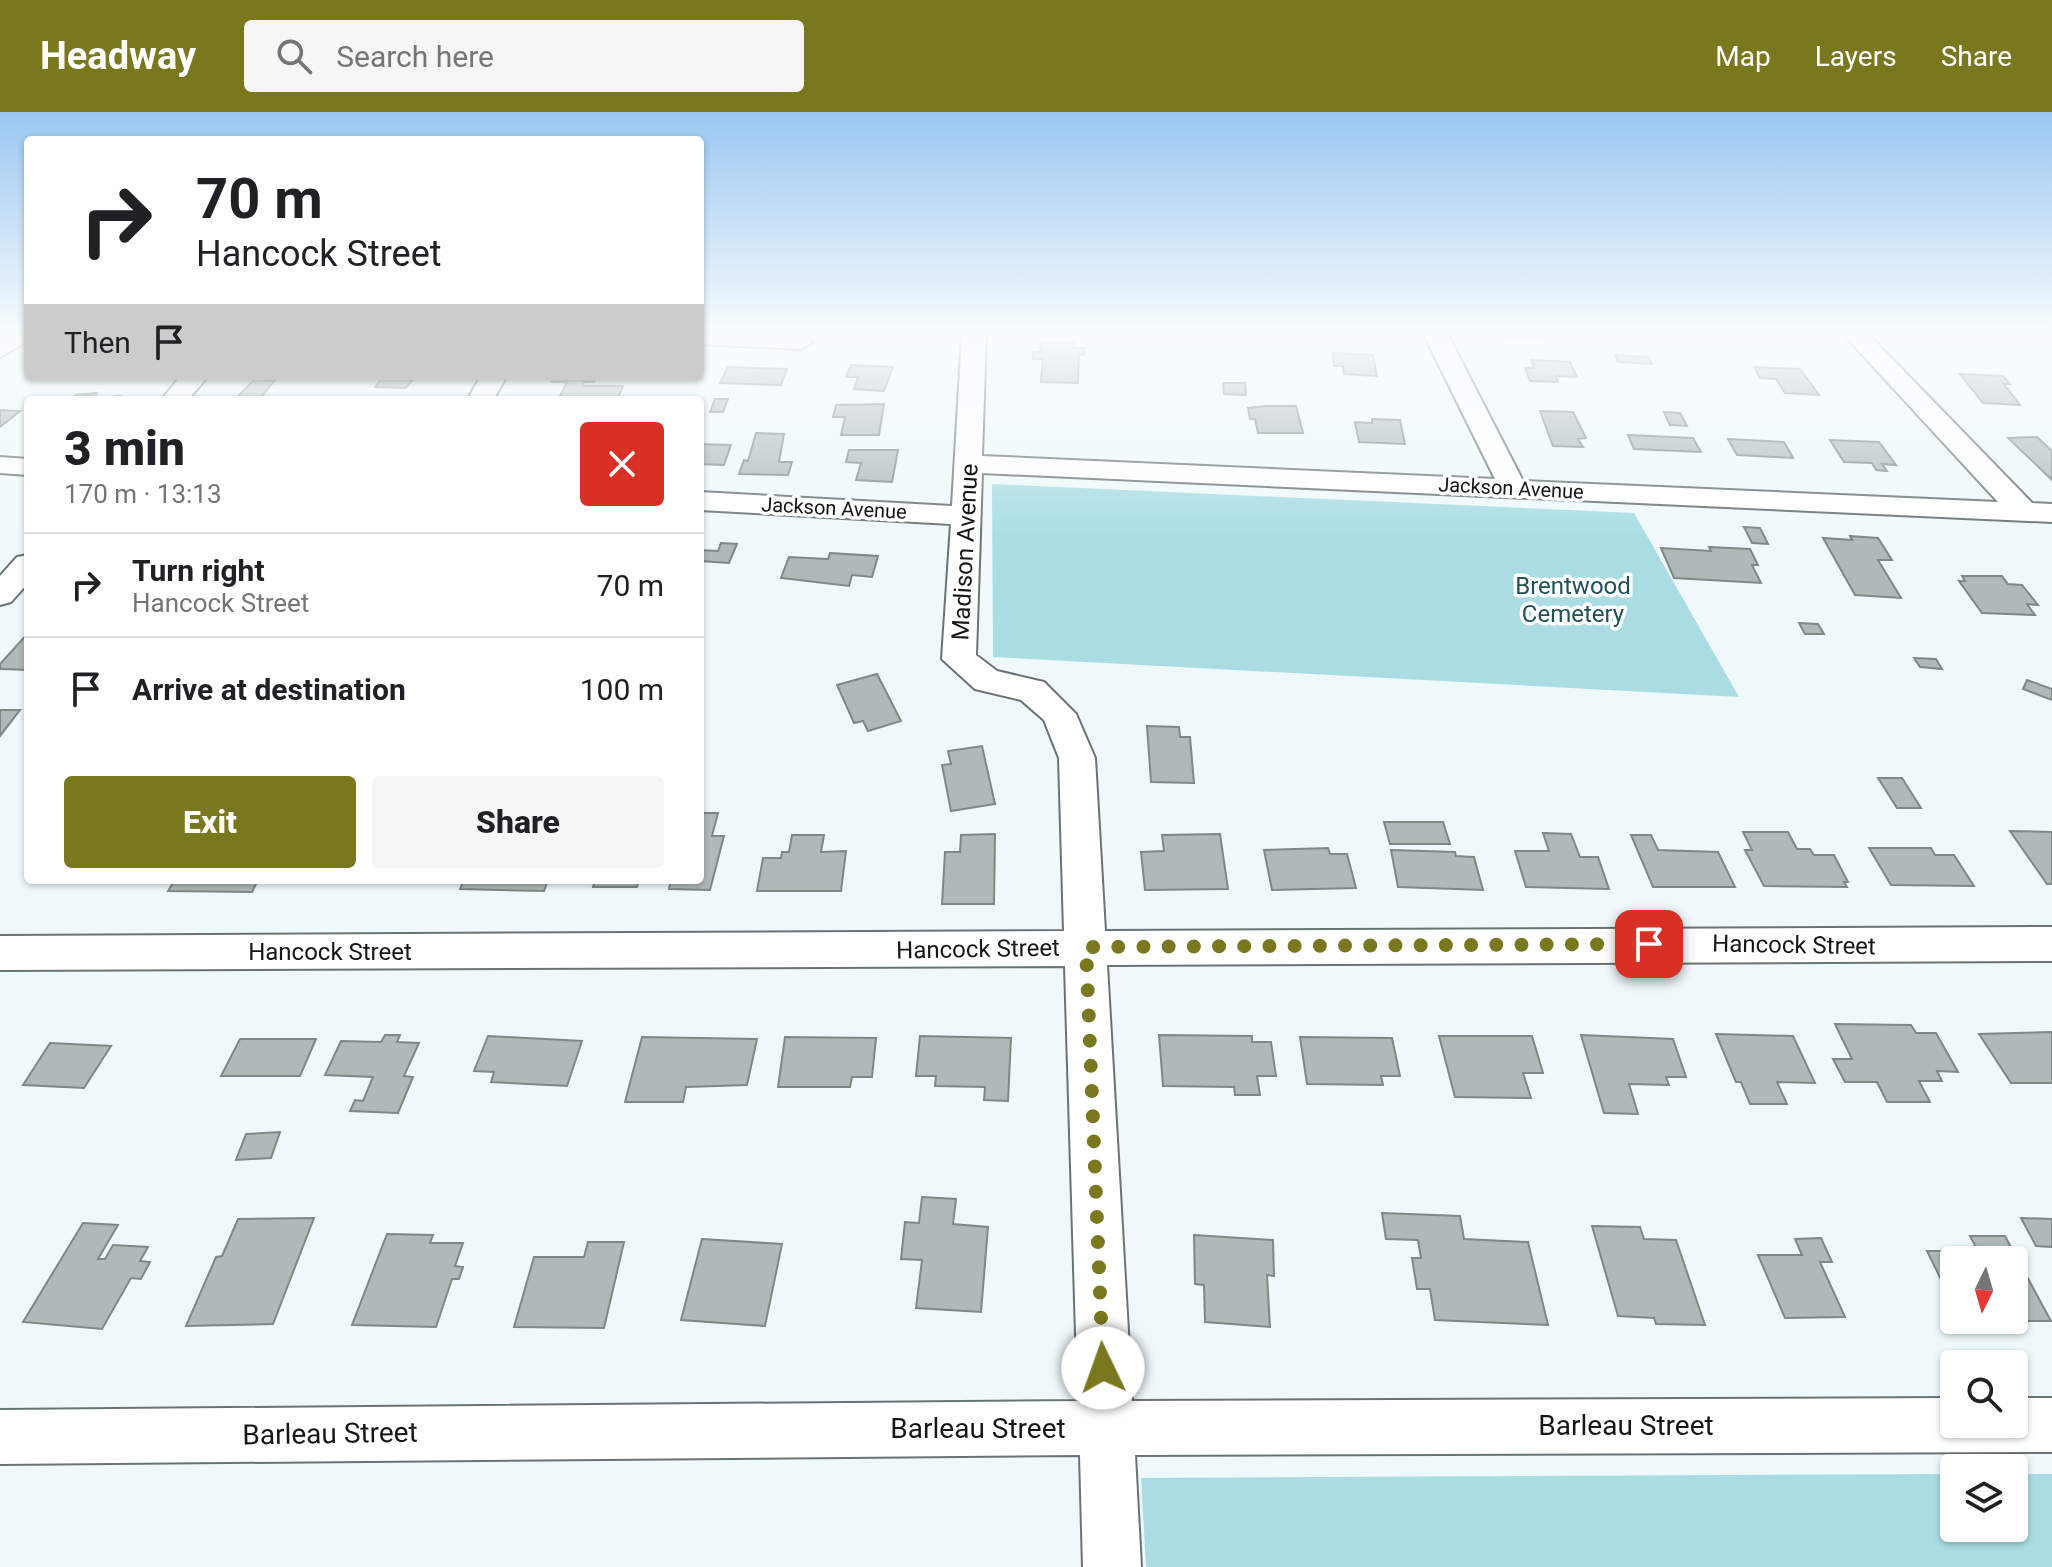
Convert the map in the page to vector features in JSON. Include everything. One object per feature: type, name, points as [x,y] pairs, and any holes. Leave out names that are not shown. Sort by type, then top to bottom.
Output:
[{"type":"street","name":"Madison Avenue","points":[[972,403],[959,659],[987,681],[1032,690],[1059,714],[1077,758],[1112,1567]]},
{"type":"street","points":[[1470,403],[1513,488]]},
{"type":"street","points":[[1920,403],[2023,511]]},
{"type":"street","name":"Jackson Avenue","points":[[970,464],[2052,513]]},
{"type":"street","points":[[0,465],[24,467]]},
{"type":"street","name":"Jackson Avenue","points":[[704,501],[968,516]]},
{"type":"street","points":[[0,595],[24,568]]},
{"type":"street","name":"Hancock Street","points":[[0,953],[2052,944]]},
{"type":"street","name":"Barleau Street","points":[[0,1437],[670,1429],[2052,1425]]},
{"type":"green space","name":"Brentwood Cemetery","points":[[992,484],[1634,513],[1739,697],[993,657]]},
{"type":"green space","points":[[1940,1474],[1940,1542],[2028,1542],[2028,1474],[2052,1474],[2052,1567],[1146,1567],[1141,1478]]},
{"type":"building","points":[[714,403],[726,403],[723,412],[710,412]]},
{"type":"building","points":[[884,404],[879,435],[841,435],[845,417],[833,417],[836,405]]},
{"type":"building","points":[[1296,406],[1303,433],[1258,433],[1255,419],[1250,419],[1248,408]]},
{"type":"building","points":[[0,410],[20,411],[0,427]]},
{"type":"building","points":[[1540,411],[1573,412],[1586,438],[1578,439],[1583,447],[1553,446]]},
{"type":"building","points":[[1664,412],[1680,413],[1687,426],[1670,425]]},
{"type":"building","points":[[1372,419],[1400,420],[1405,444],[1359,442],[1355,422],[1372,423]]},
{"type":"building","points":[[756,433],[784,434],[779,462],[792,462],[788,475],[739,474],[744,460],[748,461]]},
{"type":"building","points":[[1628,435],[1693,438],[1701,452],[1634,449]]},
{"type":"building","points":[[2037,437],[2052,451],[2052,480],[2008,438]]},
{"type":"building","points":[[1728,439],[1784,442],[1793,458],[1737,455]]},
{"type":"building","points":[[1830,440],[1879,442],[1896,465],[1882,464],[1887,471],[1876,470],[1872,463],[1844,462]]},
{"type":"building","points":[[704,444],[731,445],[724,465],[704,464]]},
{"type":"building","points":[[849,450],[898,450],[892,482],[856,480],[861,463],[846,462]]},
{"type":"building","points":[[1744,527],[1760,528],[1768,544],[1752,543]]},
{"type":"building","points":[[1850,536],[1878,538],[1892,560],[1878,560],[1901,598],[1855,595],[1823,538],[1852,540]]},
{"type":"building","points":[[721,543],[737,544],[729,563],[704,561],[704,550],[718,551]]},
{"type":"building","points":[[1709,547],[1750,549],[1758,565],[1752,565],[1761,583],[1674,578],[1661,548],[1711,551]]},
{"type":"building","points":[[830,553],[878,556],[872,577],[852,575],[849,586],[781,578],[789,557],[828,559]]},
{"type":"building","points":[[1962,576],[2002,576],[2008,584],[2022,585],[2038,605],[2027,604],[2035,615],[1982,613],[1959,581],[1965,581]]},
{"type":"building","points":[[1799,623],[1818,624],[1824,634],[1805,634]]},
{"type":"building","points":[[24,637],[24,670],[0,669],[0,664]]},
{"type":"building","points":[[1914,658],[1936,659],[1942,669],[1920,667]]},
{"type":"building","points":[[877,674],[901,721],[868,731],[863,721],[854,723],[837,685]]},
{"type":"building","points":[[2027,680],[2052,689],[2052,700],[2023,689]]},
{"type":"building","points":[[0,710],[20,710],[0,736]]},
{"type":"building","points":[[1147,726],[1179,727],[1180,737],[1190,737],[1194,783],[1151,782]]},
{"type":"building","points":[[982,746],[995,804],[951,811],[942,765],[951,764],[948,751]]},
{"type":"building","points":[[1878,778],[1902,778],[1921,808],[1897,808]]},
{"type":"building","points":[[704,813],[718,813],[712,836],[724,836],[710,890],[669,889],[670,884],[704,884]]},
{"type":"building","points":[[1384,822],[1443,822],[1450,844],[1390,844]]},
{"type":"building","points":[[2010,831],[2052,832],[2052,884],[2047,884]]},
{"type":"building","points":[[1743,832],[1788,832],[1797,849],[1810,849],[1814,855],[1834,855],[1848,882],[1844,882],[1847,887],[1764,886],[1745,850],[1752,850]]},
{"type":"building","points":[[1543,833],[1571,834],[1580,857],[1598,857],[1609,889],[1526,887],[1515,851],[1549,851]]},
{"type":"building","points":[[995,834],[994,904],[942,904],[945,852],[960,852],[961,835]]},
{"type":"building","points":[[1220,834],[1228,889],[1145,890],[1141,852],[1164,851],[1162,835]]},
{"type":"building","points":[[792,835],[824,835],[821,852],[846,851],[841,891],[757,891],[763,858],[781,858],[782,852],[789,852]]},
{"type":"building","points":[[1631,835],[1651,835],[1658,850],[1718,852],[1735,887],[1653,887]]},
{"type":"building","points":[[1328,848],[1330,854],[1347,854],[1356,888],[1272,890],[1264,850]]},
{"type":"building","points":[[1869,848],[1931,848],[1935,855],[1954,855],[1974,886],[1891,885]]},
{"type":"building","points":[[1391,850],[1455,852],[1456,856],[1474,857],[1483,890],[1398,887]]},
{"type":"building","points":[[172,884],[256,884],[252,892],[168,891]]},
{"type":"building","points":[[462,884],[547,884],[544,891],[460,889]]},
{"type":"building","points":[[594,884],[638,884],[637,887],[593,887]]},
{"type":"building","points":[[1835,1024],[1911,1025],[1916,1033],[1936,1033],[1958,1072],[1937,1071],[1942,1081],[1919,1081],[1930,1102],[1887,1102],[1877,1082],[1845,1082],[1833,1059],[1852,1059]]},
{"type":"building","points":[[2052,1032],[2052,1083],[2011,1083],[1979,1034]]},
{"type":"building","points":[[1716,1034],[1793,1036],[1815,1083],[1777,1082],[1787,1104],[1750,1104],[1741,1082],[1736,1082]]},
{"type":"building","points":[[385,1035],[400,1035],[397,1042],[419,1043],[404,1076],[413,1077],[398,1113],[350,1111],[355,1100],[363,1101],[373,1077],[325,1075],[341,1041],[381,1042]]},
{"type":"building","points":[[1159,1035],[1252,1036],[1252,1042],[1271,1042],[1276,1076],[1257,1076],[1260,1095],[1235,1095],[1234,1087],[1163,1086]]},
{"type":"building","points":[[1581,1035],[1673,1039],[1686,1077],[1666,1077],[1669,1085],[1629,1084],[1638,1114],[1604,1113]]},
{"type":"building","points":[[488,1036],[582,1041],[567,1086],[491,1082],[494,1072],[474,1071]]},
{"type":"building","points":[[920,1036],[1011,1038],[1008,1101],[984,1100],[985,1087],[935,1086],[936,1076],[916,1076]]},
{"type":"building","points":[[1439,1036],[1532,1036],[1543,1073],[1523,1073],[1531,1098],[1455,1097]]},
{"type":"building","points":[[642,1037],[757,1039],[747,1085],[686,1087],[683,1102],[625,1102]]},
{"type":"building","points":[[785,1037],[876,1038],[872,1077],[852,1077],[850,1087],[778,1087]]},
{"type":"building","points":[[1300,1037],[1392,1038],[1400,1076],[1381,1076],[1383,1085],[1307,1084]]},
{"type":"building","points":[[240,1039],[316,1039],[300,1076],[221,1076]]},
{"type":"building","points":[[50,1043],[111,1046],[84,1088],[23,1085]]},
{"type":"building","points":[[280,1132],[271,1158],[236,1160],[246,1134]]},
{"type":"building","points":[[922,1197],[956,1199],[953,1224],[988,1227],[981,1312],[916,1308],[922,1260],[901,1259],[905,1222],[919,1223]]},
{"type":"building","points":[[1382,1213],[1460,1216],[1464,1239],[1528,1242],[1548,1325],[1435,1320],[1430,1289],[1417,1289],[1412,1258],[1421,1258],[1418,1240],[1386,1239]]},
{"type":"building","points":[[314,1218],[273,1324],[186,1326],[216,1257],[222,1256],[238,1219]]},
{"type":"building","points":[[2021,1218],[2052,1219],[2052,1247],[2036,1246]]},
{"type":"building","points":[[83,1223],[118,1225],[98,1259],[105,1259],[113,1245],[148,1247],[140,1261],[150,1262],[141,1279],[131,1278],[102,1329],[23,1322]]},
{"type":"building","points":[[1592,1226],[1640,1227],[1644,1239],[1676,1240],[1705,1325],[1656,1324],[1654,1318],[1618,1316]]},
{"type":"building","points":[[387,1234],[433,1235],[430,1243],[463,1243],[455,1266],[463,1267],[459,1279],[452,1279],[436,1327],[352,1325]]},
{"type":"building","points":[[1194,1235],[1273,1240],[1274,1276],[1267,1275],[1270,1327],[1205,1322],[1204,1285],[1195,1284]]},
{"type":"building","points":[[1970,1236],[2005,1236],[2010,1246],[1975,1246]]},
{"type":"building","points":[[1821,1238],[1832,1262],[1820,1262],[1845,1317],[1785,1318],[1758,1255],[1802,1255],[1795,1239]]},
{"type":"building","points":[[702,1239],[782,1244],[765,1326],[681,1320]]},
{"type":"building","points":[[588,1242],[624,1242],[604,1328],[514,1327],[534,1257],[584,1257]]},
{"type":"building","points":[[1927,1251],[1940,1251],[1940,1277]]},
{"type":"building","points":[[2028,1278],[2051,1321],[2028,1321]]},
{"type":"route","points":[[1103,1368],[1086,947],[1649,944]]}]
